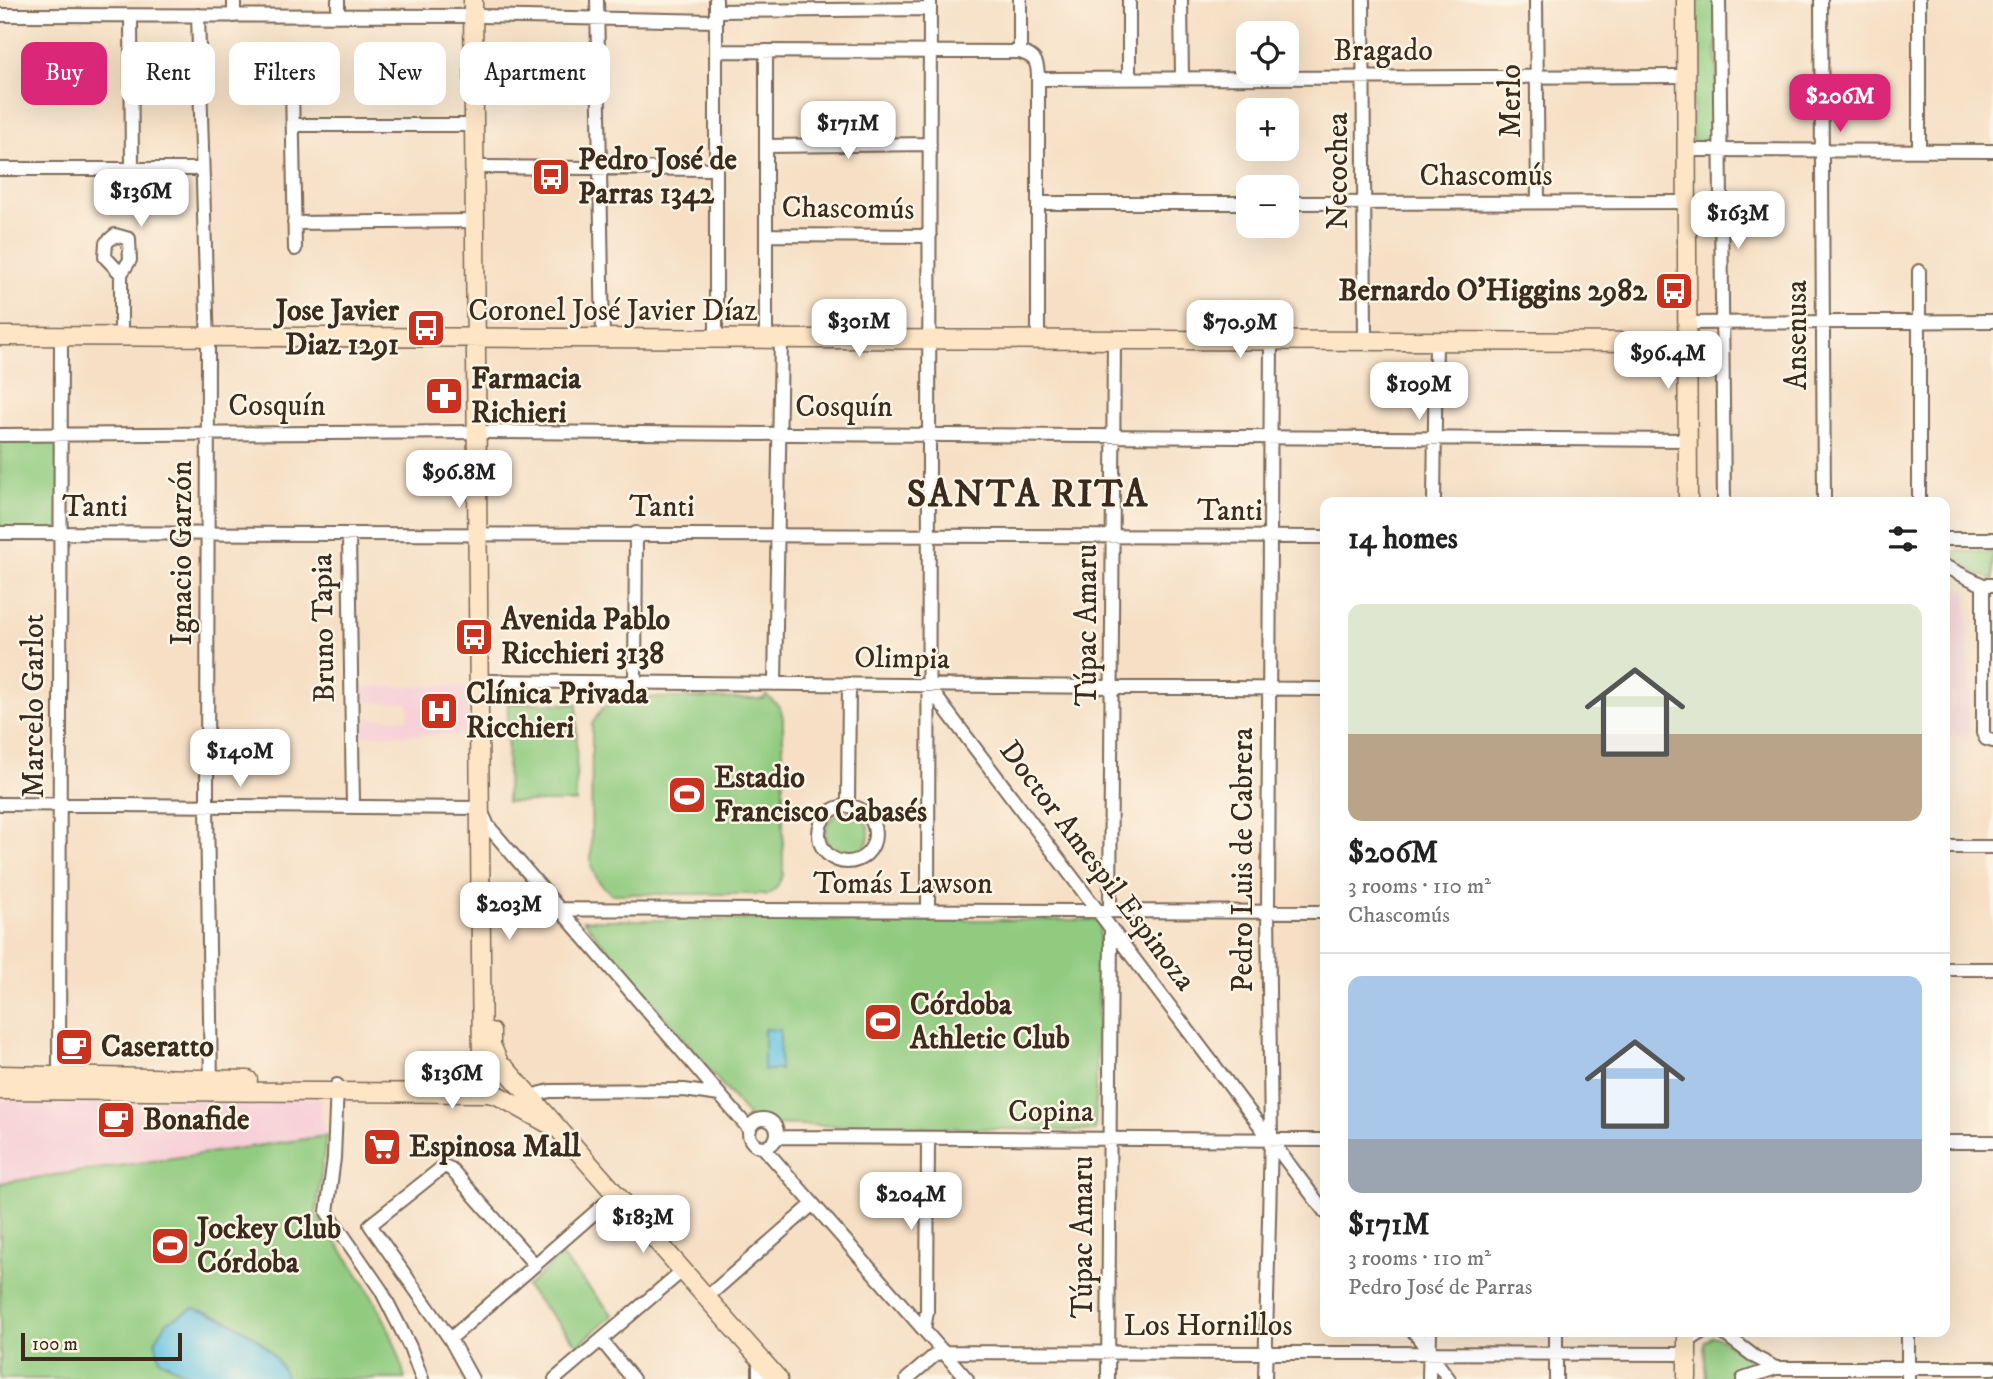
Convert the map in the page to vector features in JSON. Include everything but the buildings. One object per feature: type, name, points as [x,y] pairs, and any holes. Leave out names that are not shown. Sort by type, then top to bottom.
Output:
[{"type":"main road","points":[[1686,0],[1688,497]]},
{"type":"main road","points":[[477,8],[474,125],[480,338]]},
{"type":"main road","points":[[477,8],[483,167],[480,338],[483,681],[488,826],[481,1086],[556,1128]]},
{"type":"main road","name":"Coronel José Javier Díaz","points":[[0,336],[1687,342]]},
{"type":"main road","points":[[483,681],[480,808],[491,1045],[505,1071],[530,1096],[778,1379]]},
{"type":"main road","points":[[337,1088],[464,1084],[490,1065],[505,1071]]},
{"type":"main road","points":[[0,1075],[492,1094],[506,1091],[505,1071]]},
{"type":"main road","points":[[0,1090],[211,1084]]},
{"type":"main road","points":[[1689,1377],[1691,1340]]},
{"type":"street","points":[[111,0],[111,15]]},
{"type":"street","points":[[234,0],[234,16]]},
{"type":"street","points":[[338,0],[338,16]]},
{"type":"street","points":[[597,0],[603,339]]},
{"type":"street","points":[[1020,0],[1020,52]]},
{"type":"street","points":[[1129,0],[1129,78]]},
{"type":"street","points":[[1181,0],[1182,78]]},
{"type":"street","name":"Necochea","points":[[1363,0],[1365,341]]},
{"type":"street","name":"Merlo","points":[[1536,0],[1538,202]]},
{"type":"street","points":[[1719,0],[1724,497]]},
{"type":"street","name":"Ansenusa","points":[[1821,0],[1824,497]]},
{"type":"street","points":[[1919,0],[1919,151]]},
{"type":"street","points":[[0,15],[338,16],[477,8],[597,19],[716,11],[930,4],[928,911]]},
{"type":"street","points":[[716,11],[716,339]]},
{"type":"street","name":"Ignacio Garzón","points":[[198,15],[208,337],[207,805],[211,1084]]},
{"type":"street","points":[[131,16],[132,169]]},
{"type":"street","points":[[716,51],[1020,52],[1032,56],[1038,63],[1038,340]]},
{"type":"street","points":[[766,51],[766,235],[778,433],[775,684]]},
{"type":"street","name":"Bragado","points":[[1038,79],[1686,76]]},
{"type":"street","points":[[292,105],[295,250]]},
{"type":"street","points":[[293,125],[474,125]]},
{"type":"street","points":[[766,146],[930,144]]},
{"type":"street","points":[[1686,150],[1993,151]]},
{"type":"street","points":[[483,167],[716,169]]},
{"type":"street","points":[[0,169],[202,169]]},
{"type":"street","name":"Chascomús","points":[[1299,203],[1686,201]]},
{"type":"street","points":[[1038,203],[1236,203]]},
{"type":"street","points":[[294,223],[475,221]]},
{"type":"street","name":"Chascomús","points":[[766,235],[929,236]]},
{"type":"street","points":[[1919,271],[1919,497]]},
{"type":"street","points":[[121,274],[121,337]]},
{"type":"street","points":[[1687,323],[1993,321]]},
{"type":"street","name":"Marcelo Garlot","points":[[59,1076],[61,337]]},
{"type":"street","name":"Túpac Amaru","points":[[1104,910],[1112,688],[1114,340]]},
{"type":"street","name":"Pedro Luis de Cabrera","points":[[1265,1379],[1271,1139],[1268,912],[1271,341]]},
{"type":"street","points":[[1434,497],[1436,341]]},
{"type":"street","name":"Cosquín","points":[[0,435],[481,432],[1687,440]]},
{"type":"street","name":"Tanti","points":[[0,533],[1320,537]]},
{"type":"street","points":[[635,682],[636,533]]},
{"type":"street","name":"Bruno Tapia","points":[[349,534],[352,806]]},
{"type":"street","points":[[1950,539],[1993,539]]},
{"type":"street","points":[[1950,569],[1988,585],[1983,733],[1989,740]]},
{"type":"street","name":"Olimpia","points":[[483,681],[1320,689]]},
{"type":"street","points":[[848,805],[849,684]]},
{"type":"street","name":"Doctor Amespil Espinoza","points":[[928,685],[1104,910],[1111,927],[1320,1205]]},
{"type":"street","points":[[0,804],[480,808],[488,826],[750,1130],[752,1142],[763,1147],[967,1379]]},
{"type":"street","points":[[848,805],[865,812],[874,827],[875,835],[873,844],[862,858],[844,862],[826,854],[818,836],[823,817],[830,811],[848,805]]},
{"type":"street","points":[[1950,847],[1993,847]]},
{"type":"street","name":"Tomás Lawson","points":[[485,909],[1320,912]]},
{"type":"street","name":"Túpac Amaru","points":[[1108,1379],[1111,927]]},
{"type":"street","points":[[1950,969],[1993,969]]},
{"type":"street","points":[[684,1090],[704,1076]]},
{"type":"street","points":[[337,1088],[334,1158],[327,1212],[381,1290],[410,1347],[422,1379]]},
{"type":"street","points":[[530,1096],[550,1091],[684,1090],[720,1095]]},
{"type":"street","points":[[750,1130],[755,1123],[767,1120],[774,1125],[777,1137],[772,1144],[763,1147]]},
{"type":"street","name":"Copina","points":[[777,1137],[1320,1140]]},
{"type":"street","points":[[924,1330],[927,1311],[928,1138]]},
{"type":"street","points":[[1950,1142],[1993,1142]]},
{"type":"street","points":[[472,1379],[450,1339],[370,1225],[444,1166],[451,1169],[535,1265]]},
{"type":"street","points":[[450,1339],[615,1195]]},
{"type":"street","points":[[706,1297],[813,1204]]},
{"type":"street","points":[[555,1379],[682,1270]]},
{"type":"street","points":[[1418,1337],[1449,1379]]},
{"type":"street","points":[[1429,1379],[1430,1337]]},
{"type":"street","points":[[1556,1337],[1556,1379]]},
{"type":"street","points":[[1729,1337],[1755,1357],[1776,1368],[1813,1373],[1908,1373],[1993,1368]]},
{"type":"street","points":[[1908,1337],[1908,1373]]},
{"type":"street","points":[[601,1340],[633,1379]]},
{"type":"street","name":"Los Hornillos","points":[[943,1352],[1556,1353],[1691,1340]]},
{"type":"street","points":[[907,1379],[943,1352]]},
{"type":"street","points":[[759,1357],[759,1379]]},
{"type":"street","points":[[1743,1379],[1776,1368]]},
{"type":"shaded area","points":[[1950,584],[1967,592],[1970,735],[1950,735]]},
{"type":"shaded area","name":"Clínica Privada Ricchieri","points":[[469,686],[469,735],[360,735],[360,718],[408,719],[408,703],[360,703],[360,687]]},
{"type":"shaded area","points":[[320,1098],[326,1136],[0,1183],[0,1100]]},
{"type":"green space","points":[[1693,0],[1716,0],[1717,147],[1692,147]]},
{"type":"green space","points":[[0,435],[61,435],[60,533],[0,533]]},
{"type":"green space","points":[[1950,551],[1993,552],[1993,580],[1950,562]]},
{"type":"green space","name":"Estadio Francisco Cabasés","points":[[766,695],[780,707],[783,718],[783,875],[776,888],[766,896],[611,894],[598,881],[591,866],[592,724],[602,709],[620,697],[763,699]]},
{"type":"green space","points":[[508,703],[577,704],[576,802],[507,802]]},
{"type":"green space","points":[[847,812],[862,819],[869,834],[862,849],[847,856],[832,849],[825,834],[832,819]]},
{"type":"green space","name":"Córdoba Athletic Club","points":[[583,920],[1100,920],[1095,1131],[755,1124]]},
{"type":"green space","name":"Jockey Club Córdoba","points":[[326,1136],[316,1214],[370,1292],[391,1334],[405,1379],[0,1379],[0,1183]]},
{"type":"green space","points":[[561,1256],[613,1315],[578,1345],[526,1287]]},
{"type":"green space","points":[[1716,1337],[1764,1365],[1738,1379],[1706,1379],[1704,1342]]},
{"type":"water","points":[[764,1029],[780,1030],[780,1070],[764,1070]]},
{"type":"water","points":[[193,1308],[222,1318],[261,1342],[280,1365],[287,1379],[196,1379],[160,1360],[155,1341],[167,1322]]},
{"type":"place","name":"Pedro José de Parras 1342","points":[[551,177]]},
{"type":"place","name":"Bernardo O'Higgins 2982","points":[[1674,291]]},
{"type":"place","name":"Jose Javier Diaz 1291","points":[[426,328]]},
{"type":"place","name":"Farmacia Richieri","points":[[444,396]]},
{"type":"place","name":"Avenida Pablo Ricchieri 3138","points":[[474,637]]},
{"type":"place","name":"Clínica Privada Ricchieri","points":[[439,711]]},
{"type":"place","name":"Estadio Francisco Cabasés","points":[[687,795]]},
{"type":"place","name":"Córdoba Athletic Club","points":[[883,1022]]},
{"type":"place","name":"Caseratto","points":[[74,1047]]},
{"type":"place","name":"Bonafide","points":[[116,1120]]},
{"type":"place","name":"Espinosa Mall","points":[[382,1147]]},
{"type":"place","name":"Jockey Club Córdoba","points":[[170,1246]]},
{"type":"district","name":"SANTA RITA","points":[[1028,495]]}]
